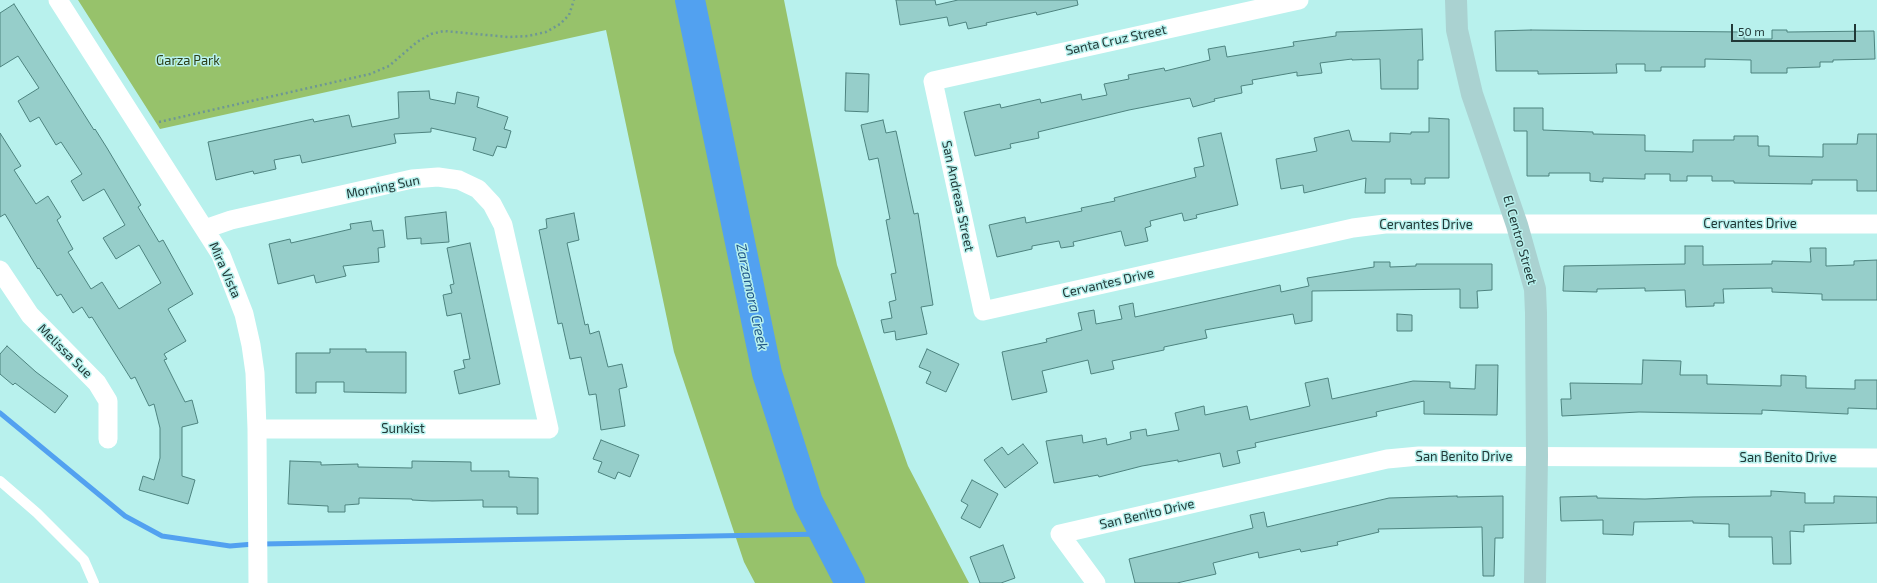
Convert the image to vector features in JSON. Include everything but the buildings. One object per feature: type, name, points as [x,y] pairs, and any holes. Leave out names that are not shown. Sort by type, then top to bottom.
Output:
[{"type":"street","name":"Mira Vista","points":[[58,0],[221,255],[244,314],[255,373],[258,583]]},
{"type":"street","name":"Santa Cruz Street","points":[[933,81],[1299,0]]},
{"type":"street","name":"El Centro Street","points":[[1456,0],[1458,30],[1472,94],[1517,225],[1534,289],[1536,313],[1537,457],[1535,583]]},
{"type":"street","name":"San Andreas Street","points":[[933,81],[984,311]]},
{"type":"street","name":"Morning Sun","points":[[205,229],[231,220],[412,179],[438,178],[459,180],[478,189],[492,204],[504,225],[549,429]]},
{"type":"street","name":"Cervantes Drive","points":[[984,311],[1353,228],[1385,224],[1877,224]]},
{"type":"street","name":"Melissa Sue","points":[[0,270],[30,315],[97,383],[108,401],[108,439]]},
{"type":"street","name":"Sunkist","points":[[257,429],[549,429]]},
{"type":"street","name":"San Benito Drive","points":[[1096,583],[1060,534],[1387,459],[1419,456],[1877,458]]},
{"type":"lane","points":[[0,480],[38,513],[84,560],[94,583]]},
{"type":"path","points":[[159,122],[370,74],[389,66],[417,42],[431,34],[444,31],[508,37],[528,36],[546,32],[560,24],[569,15],[574,0]]},
{"type":"green space","name":"Garza Park","points":[[78,0],[784,0],[837,265],[908,466],[969,583],[755,583],[744,562],[674,352],[606,30],[160,129]]},
{"type":"waterway","name":"Zarzamora Creek","points":[[690,0],[767,373],[808,502],[850,583]]},
{"type":"waterway","points":[[0,413],[125,516],[162,536],[230,546],[254,544]]},
{"type":"waterway","points":[[262,544],[824,534]]}]
